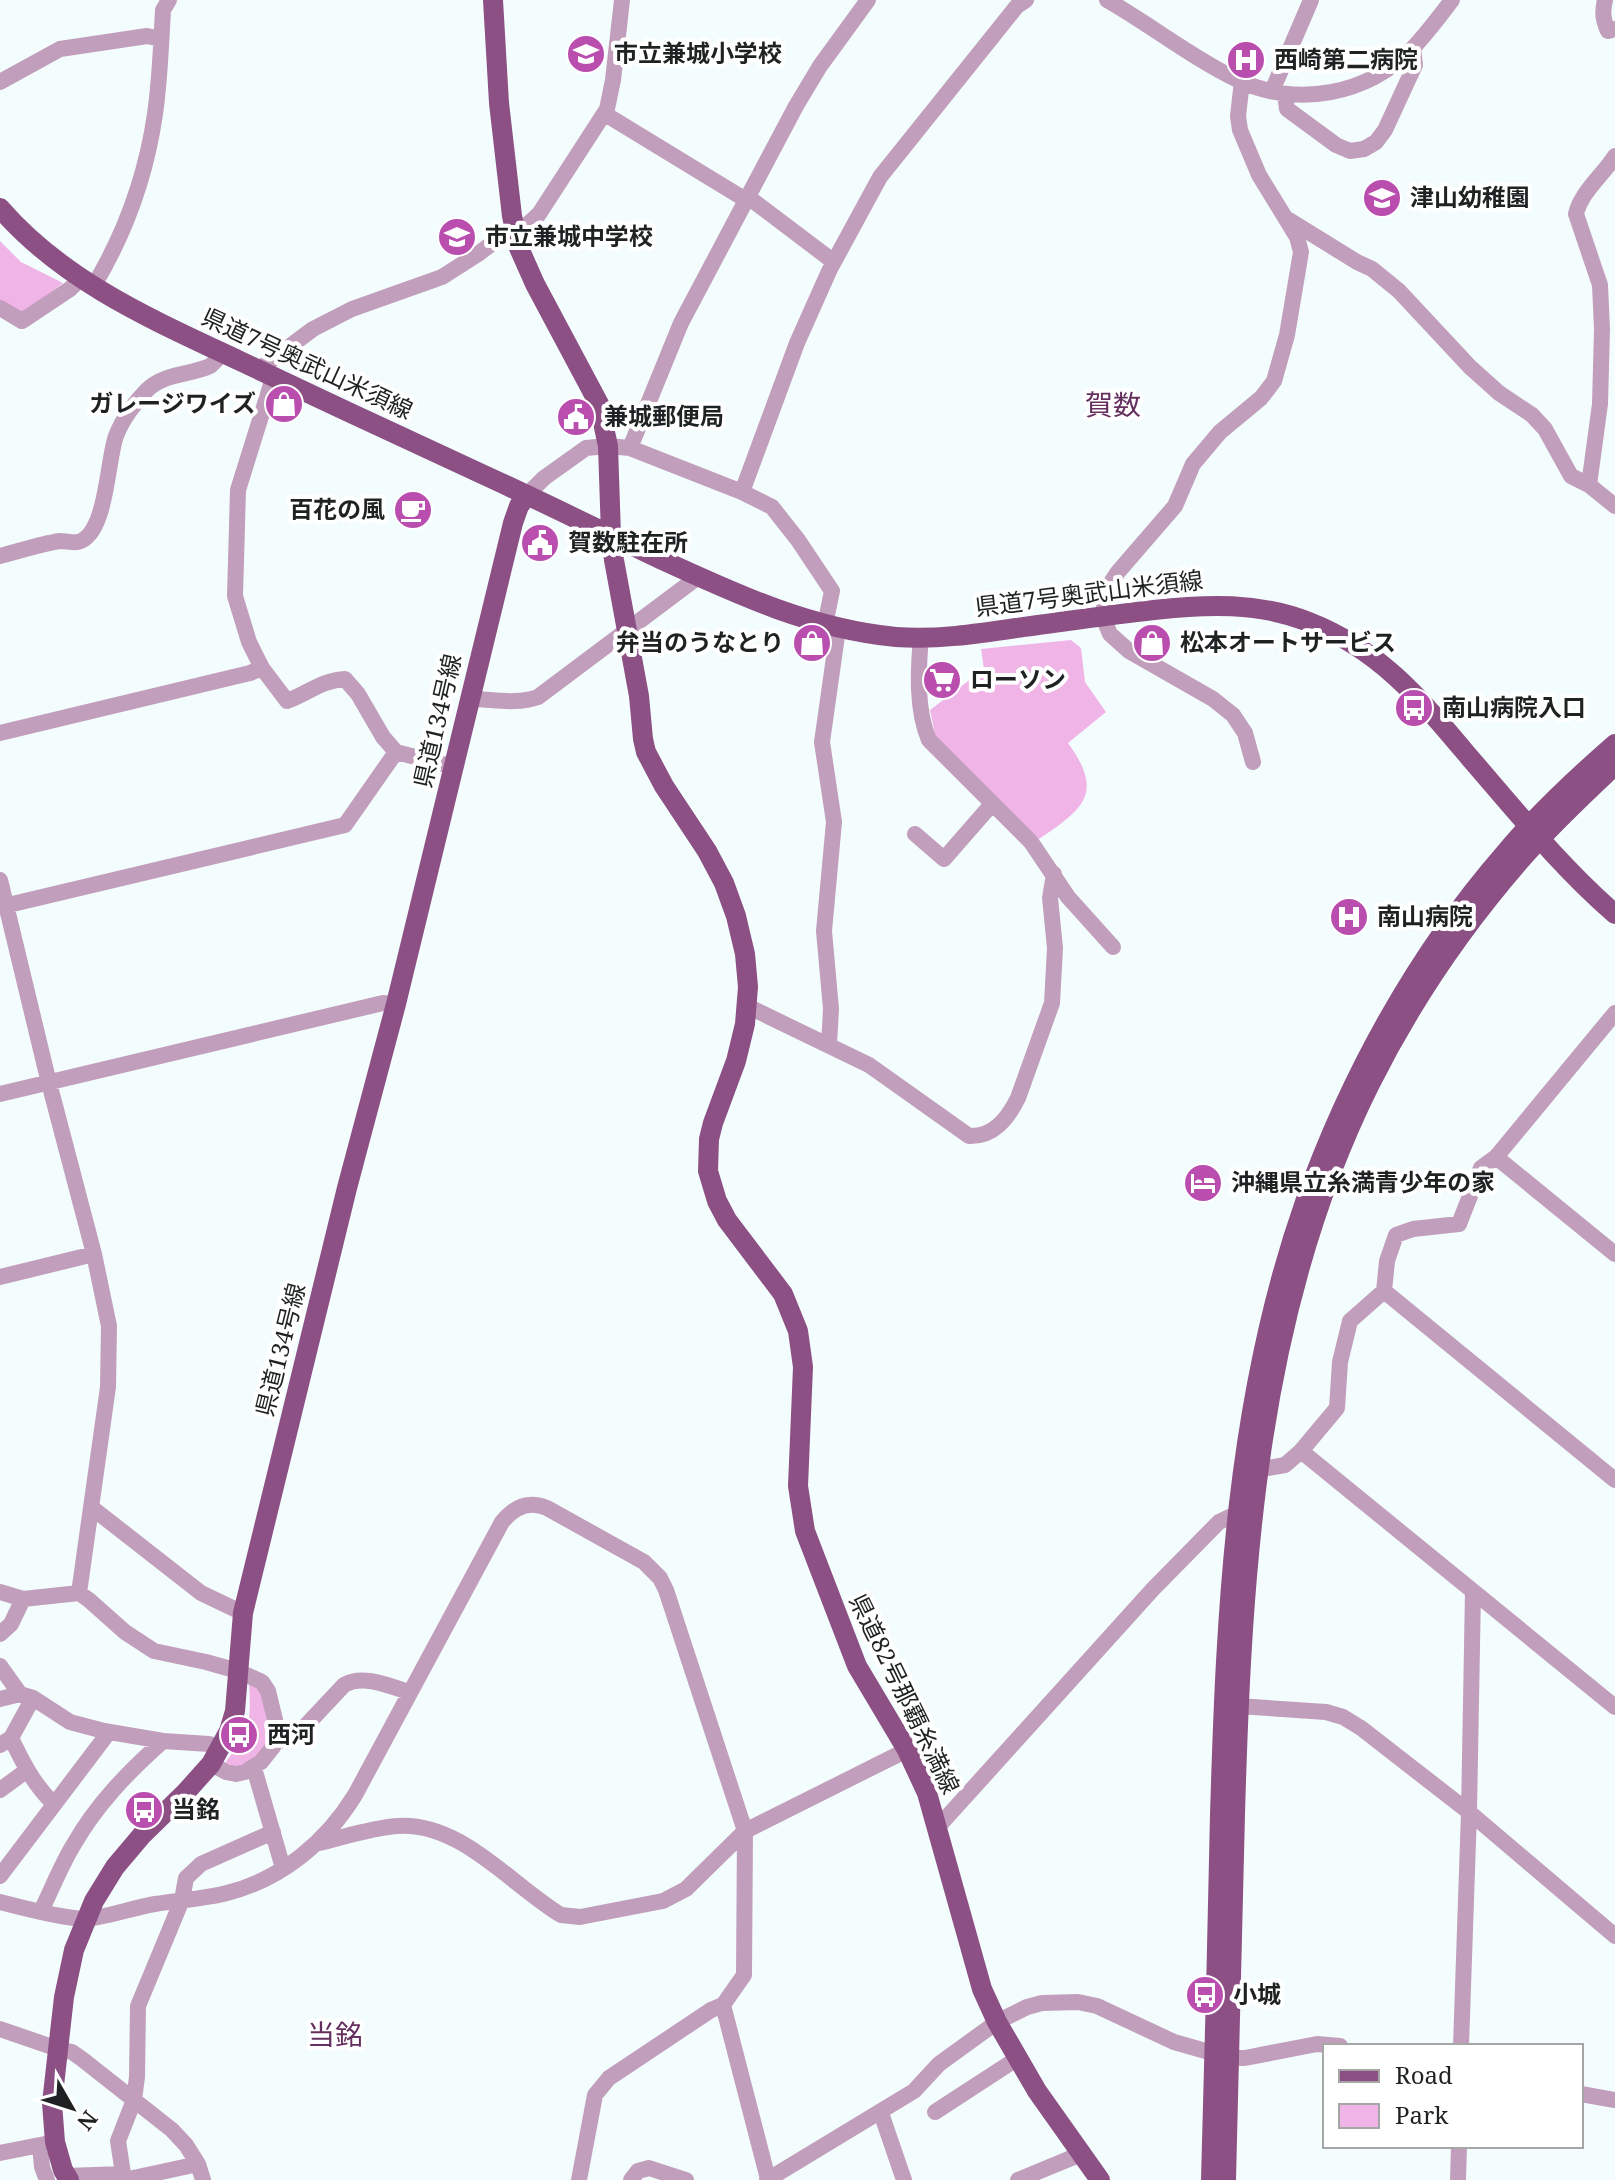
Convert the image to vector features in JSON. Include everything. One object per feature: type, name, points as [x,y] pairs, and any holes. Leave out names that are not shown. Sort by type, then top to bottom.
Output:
[{"type":"main road","points":[[493,0],[499,103],[519,248],[599,404],[608,446],[611,535]]},
{"type":"main road","name":"県道7号奥武山米須線","points":[[0,208],[38,247],[87,283],[135,310],[698,577],[776,610],[831,627],[921,638],[1196,605],[1249,607],[1291,616],[1326,629],[1379,661],[1407,686],[1534,832],[1615,914]]},
{"type":"main road","name":"県道134号線","points":[[61,2179],[47,2143],[68,1973],[74,1950],[85,1919],[115,1867],[185,1793],[216,1756],[229,1731],[235,1711],[243,1613],[513,523],[527,495]]},
{"type":"main road","name":"県道82号那覇糸満線","points":[[611,535],[646,752],[724,883],[745,954],[748,987],[741,1043],[709,1139],[708,1171],[711,1186],[727,1220],[773,1278],[792,1313],[803,1367],[798,1486],[805,1531],[857,1666],[907,1750],[927,1793],[978,1975],[997,2022],[1037,2091],[1100,2180]]},
{"type":"main road","points":[[1226,2180],[1222,2057],[1223,1704],[1231,1585],[1245,1465],[1273,1380],[1291,1297],[1319,1207],[1354,1119],[1391,1046],[1432,978],[1516,865],[1534,832],[1615,744]]},
{"type":"main road","points":[[1534,832],[1615,765]]},
{"type":"main road","points":[[1211,2180],[1222,2057],[1245,1586],[1245,1465]]},
{"type":"street","points":[[0,308],[22,321],[70,289],[87,283],[130,213],[155,115],[163,10],[169,0]]},
{"type":"street","points":[[454,767],[396,752],[345,679],[325,682],[287,701],[262,668],[249,642],[235,596],[238,490],[266,374],[313,329],[352,309],[442,277],[502,236],[526,226],[539,214],[605,114],[613,80],[622,0]]},
{"type":"street","points":[[630,448],[681,323],[796,106],[820,66],[868,0]]},
{"type":"street","points":[[1107,0],[1242,81],[1278,93],[1307,96],[1351,88],[1396,63],[1413,48],[1452,0]]},
{"type":"street","points":[[1311,0],[1278,93],[1287,109],[1336,145],[1350,151],[1364,149],[1376,142],[1385,130],[1415,65],[1413,48]]},
{"type":"street","points":[[1605,0],[1603,22],[1608,31],[1615,29]]},
{"type":"street","points":[[742,492],[797,343],[834,262],[880,177],[1016,2]]},
{"type":"street","points":[[0,82],[60,49],[147,36],[161,39]]},
{"type":"street","points":[[1242,81],[1238,116],[1240,130],[1259,175],[1297,237],[1301,252],[1287,335],[1274,381],[1261,398],[1220,432],[1193,464],[1175,506],[1106,590],[1103,617],[1110,634],[1129,651],[1213,699],[1233,715],[1245,733],[1253,762]]},
{"type":"street","points":[[605,114],[747,199],[834,262]]},
{"type":"street","points":[[1589,485],[1600,404],[1602,329],[1608,284],[1576,214],[1578,205],[1615,156]]},
{"type":"street","points":[[1285,218],[1372,269],[1399,291],[1470,367],[1499,393],[1532,415],[1545,429],[1571,476],[1589,485],[1615,506]]},
{"type":"street","points":[[0,556],[61,541],[79,542],[89,535],[100,515],[112,448],[125,418],[148,389],[157,383],[211,366],[223,353]]},
{"type":"street","points":[[527,495],[544,478],[586,448],[630,448],[772,507],[832,591],[822,742],[834,822],[824,931],[831,1009],[829,1044]]},
{"type":"street","points":[[469,699],[515,701],[538,697],[698,577]]},
{"type":"street","points":[[921,638],[920,689],[924,729],[929,740],[1031,842],[1080,912],[1113,947]]},
{"type":"street","points":[[0,733],[262,668]]},
{"type":"street","points":[[3,906],[345,825],[396,752]]},
{"type":"street","points":[[915,834],[944,859],[992,804]]},
{"type":"street","points":[[747,1006],[853,1056],[887,1076],[969,1136],[993,1131],[1018,1098],[1052,1003],[1056,956],[1050,898],[1054,874]]},
{"type":"street","points":[[0,880],[3,906],[94,1254],[109,1326],[108,1387],[79,1593]]},
{"type":"street","points":[[0,1094],[383,1003],[396,1004]]},
{"type":"street","points":[[1245,1465],[1268,1468],[1285,1465],[1337,1408],[1340,1362],[1350,1321],[1384,1291],[1387,1261],[1396,1235],[1413,1229],[1459,1224],[1481,1168],[1496,1157],[1615,1013]]},
{"type":"street","points":[[1496,1157],[1615,1254]]},
{"type":"street","points":[[0,1277],[94,1254]]},
{"type":"street","points":[[1384,1291],[1615,1480]]},
{"type":"street","points":[[1301,1451],[1615,1707]]},
{"type":"street","points":[[0,1902],[85,1919],[145,1905],[229,1892],[266,1878],[317,1844],[355,1795],[502,1522],[522,1505],[547,1508],[631,1554],[660,1578],[745,1831],[744,1975],[723,2005],[609,2078],[595,2095],[583,2178]]},
{"type":"street","points":[[91,1507],[201,1593],[243,1613]]},
{"type":"street","points":[[937,1828],[1153,1589],[1219,1522],[1238,1513]]},
{"type":"street","points":[[1461,2044],[1473,1591]]},
{"type":"street","points":[[0,1592],[23,1599],[79,1593],[125,1632],[154,1651],[206,1662],[257,1679],[265,1685],[277,1728],[276,1741],[254,1768],[236,1774],[226,1772],[209,1744],[163,1741],[70,1722],[26,1696],[0,1666]]},
{"type":"street","points":[[0,1634],[11,1624],[23,1599]]},
{"type":"street","points":[[276,1741],[291,1739],[298,1734],[351,1681],[364,1680],[409,1692]]},
{"type":"street","points":[[0,1699],[26,1696]]},
{"type":"street","points":[[26,1696],[6,1742],[42,1793],[54,1804]]},
{"type":"street","points":[[1238,1706],[1326,1712],[1343,1717],[1469,1812],[1615,1936]]},
{"type":"street","points":[[0,1876],[109,1732]]},
{"type":"street","points":[[41,1911],[73,1845],[96,1811],[118,1783],[163,1741]]},
{"type":"street","points":[[317,1844],[397,1826],[426,1827],[464,1845],[554,1911],[571,1918],[676,1896],[697,1880],[745,1831],[907,1750]]},
{"type":"street","points":[[254,1768],[283,1868]]},
{"type":"street","points":[[0,1790],[26,1771]]},
{"type":"street","points":[[124,2178],[118,2141],[134,2100],[138,2006],[182,1900],[186,1878],[201,1864],[273,1832]]},
{"type":"street","points":[[723,2005],[767,2180],[914,2091],[939,2064],[997,2022],[1042,2003],[1078,2002],[1113,2012],[1174,2042],[1222,2057],[1245,2058],[1323,2045]]},
{"type":"street","points":[[0,2029],[72,2052],[172,2130],[186,2145],[200,2172],[61,2179]]},
{"type":"street","points":[[935,2112],[1018,2058]]},
{"type":"street","points":[[1583,2094],[1615,2100]]},
{"type":"street","points":[[881,2113],[904,2180]]},
{"type":"street","points":[[0,2153],[47,2143]]},
{"type":"street","points":[[1458,2180],[1459,2148]]},
{"type":"street","points":[[1018,2180],[1081,2154]]},
{"type":"street","points":[[631,2180],[638,2171],[649,2168],[686,2180]]},
{"type":"green space","points":[[0,241],[21,262],[63,283],[20,316],[0,304]]},
{"type":"green space","points":[[1071,640],[1081,648],[1085,682],[1106,712],[1068,743],[1085,775],[1087,788],[1084,799],[1067,819],[1039,839],[936,739],[930,710],[984,669],[981,649]]},
{"type":"green space","points":[[249,1685],[260,1689],[267,1737],[259,1755],[234,1767],[225,1763],[247,1727]]},
{"type":"place","name":"市立兼城小学校","points":[[586,54]]},
{"type":"place","name":"西崎第二病院","points":[[1246,60]]},
{"type":"place","name":"津山幼稚園","points":[[1382,198]]},
{"type":"place","name":"市立兼城中学校","points":[[457,237]]},
{"type":"place","name":"ガレージワイズ","points":[[284,404]]},
{"type":"place","name":"兼城郵便局","points":[[576,417]]},
{"type":"place","name":"百花の風","points":[[413,510]]},
{"type":"place","name":"賀数駐在所","points":[[540,543]]},
{"type":"place","name":"弁当のうなとり","points":[[812,643]]},
{"type":"place","name":"松本オートサービス","points":[[1152,643]]},
{"type":"place","name":"ローソン","points":[[942,680]]},
{"type":"place","name":"南山病院入口","points":[[1414,708]]},
{"type":"place","name":"南山病院","points":[[1349,917]]},
{"type":"place","name":"沖縄県立糸満青少年の家","points":[[1203,1183]]},
{"type":"place","name":"西河","points":[[239,1735]]},
{"type":"place","name":"当銘","points":[[144,1810]]},
{"type":"place","name":"小城","points":[[1205,1995]]},
{"type":"district","name":"賀数","points":[[1113,405]]},
{"type":"district","name":"当銘","points":[[335,2035]]}]
